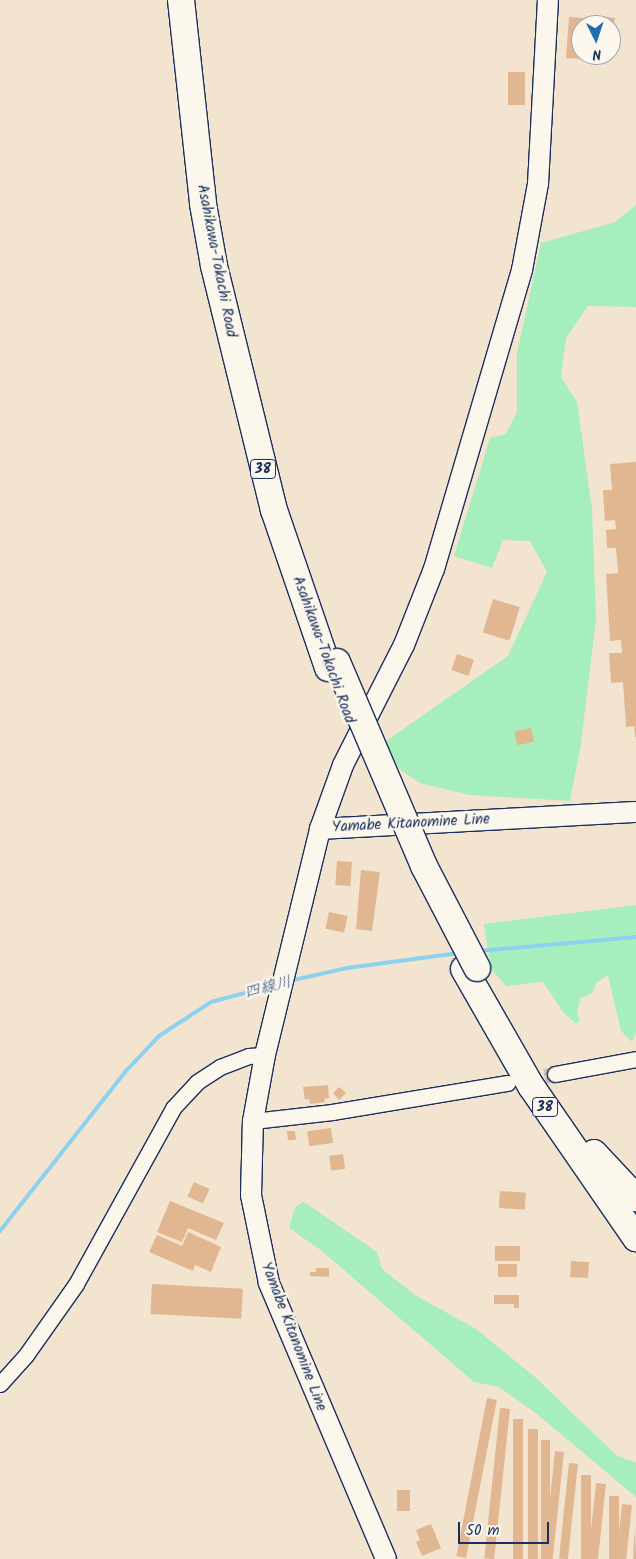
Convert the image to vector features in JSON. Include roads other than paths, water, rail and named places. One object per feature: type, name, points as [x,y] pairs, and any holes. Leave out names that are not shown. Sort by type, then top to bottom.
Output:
[{"type":"highway","name":"Asahikawa-Tokachi Road","points":[[181,0],[210,203],[221,264],[274,510],[333,665],[380,797],[531,1086],[636,1213]]},
{"type":"highway","name":"Asahikawa-Tokachi Road","points":[[197,0],[210,203]]},
{"type":"highway","name":"Asahikawa-Tokachi Road","points":[[588,1157],[636,1238]]},
{"type":"highway","name":"38","points":[[588,1157],[636,1198]]},
{"type":"highway","points":[[588,1157],[636,1257]]},
{"type":"main road","points":[[320,829],[343,765],[404,645],[434,569],[522,270],[538,184],[548,0]]},
{"type":"main road","name":"Yamabe Kitanomine Line","points":[[386,1559],[268,1283],[251,1195],[253,1121],[265,1055],[320,829],[636,812]]},
{"type":"street","points":[[0,1384],[30,1349],[76,1284],[152,1140],[173,1108],[197,1082],[220,1067],[248,1056],[265,1055]]},
{"type":"street","points":[[555,1074],[636,1059]]},
{"type":"street","points":[[253,1121],[332,1112],[508,1083]]},
{"type":"waterway","name":"四線川","points":[[479,951],[636,937]]},
{"type":"waterway","name":"四線川","points":[[289,981],[347,968],[459,953]]},
{"type":"waterway","name":"四線川","points":[[0,1231],[126,1071],[159,1036],[211,1002],[275,985]]},
{"type":"tunnel","points":[[522,1080],[555,1074]]}]
